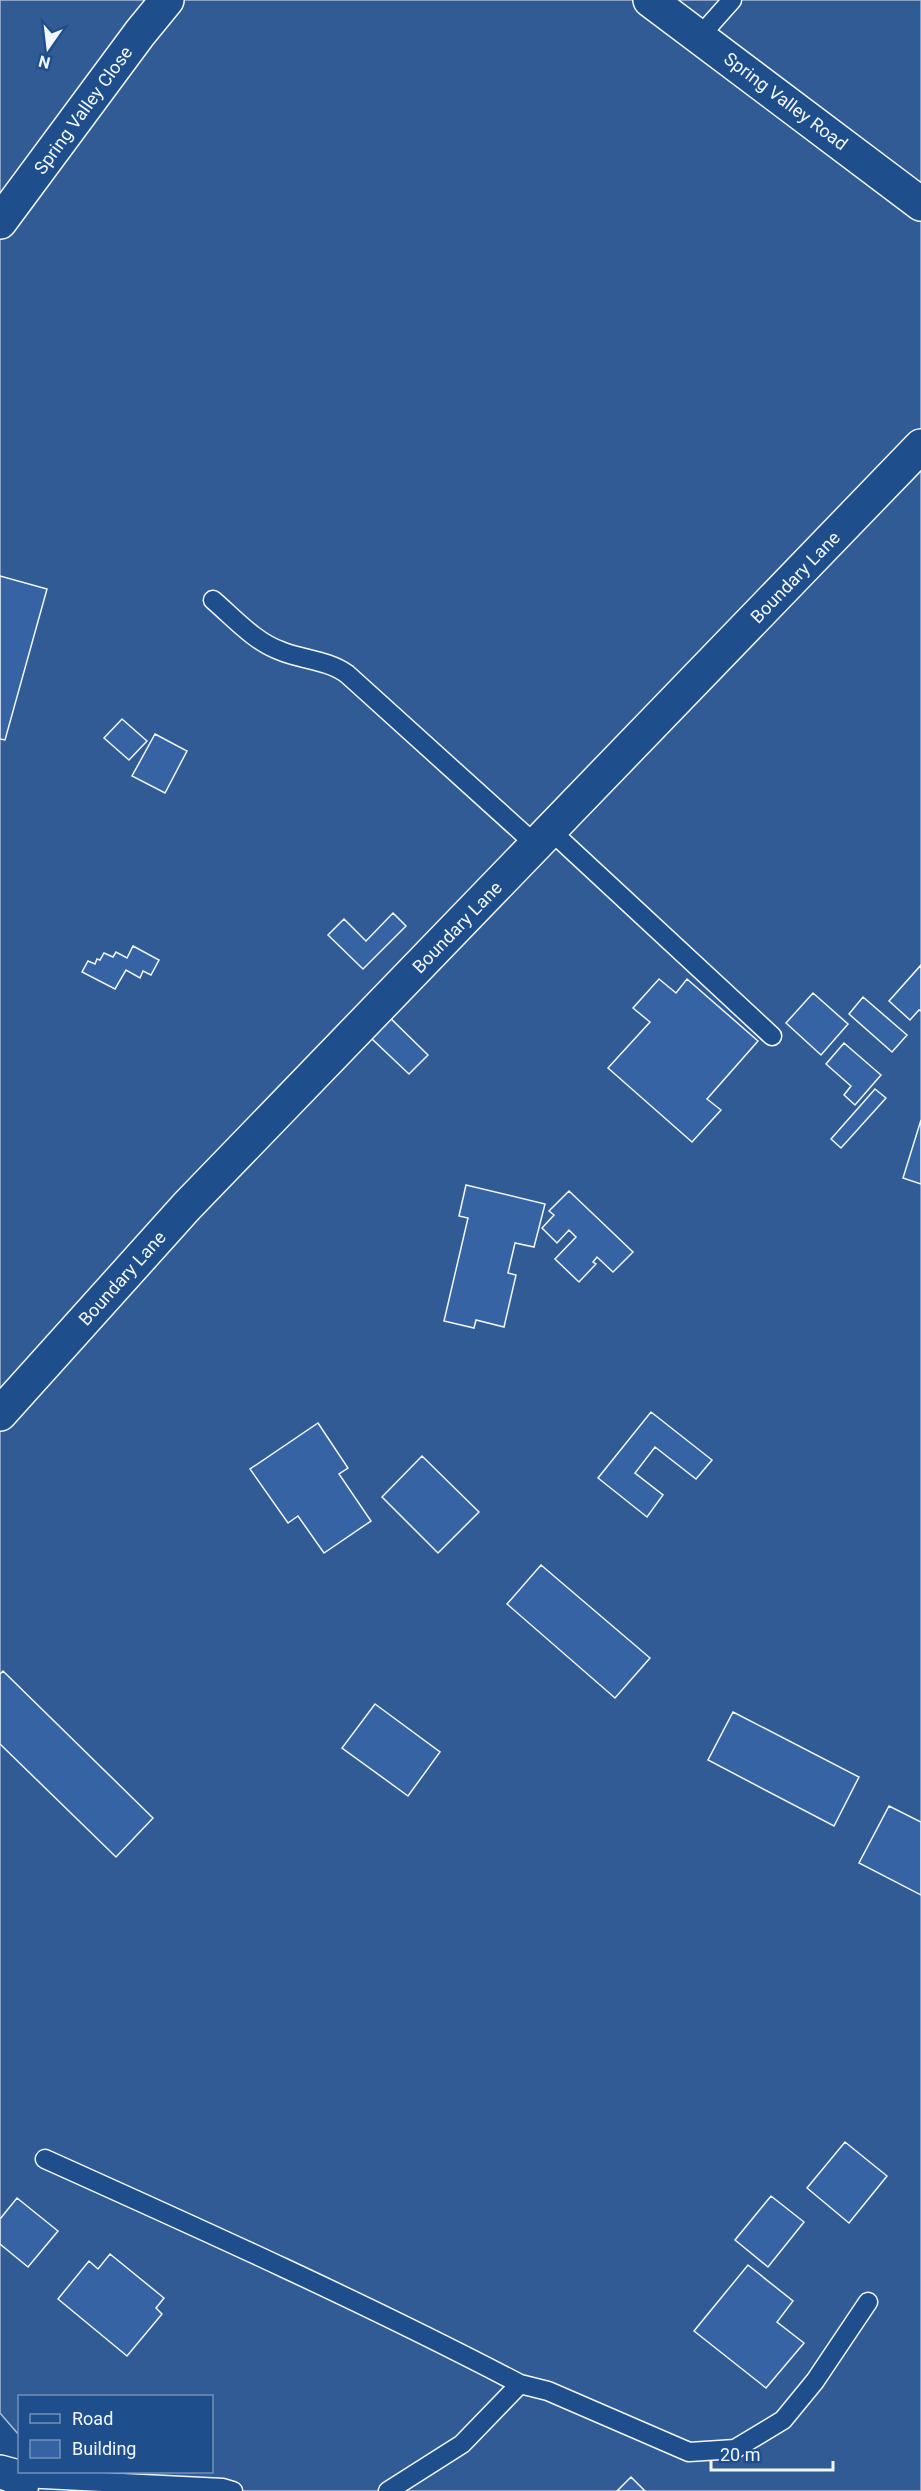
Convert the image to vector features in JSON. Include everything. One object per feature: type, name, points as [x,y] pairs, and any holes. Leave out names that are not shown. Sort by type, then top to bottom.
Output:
[{"type":"street","name":"Spring Valley Close","points":[[0,222],[167,0]]},
{"type":"street","name":"Spring Valley Road","points":[[650,0],[921,204]]},
{"type":"street","name":"Boundary Lane","points":[[0,1414],[187,1206],[921,446]]},
{"type":"lane","points":[[700,36],[732,0]]},
{"type":"lane","points":[[213,600],[263,643],[281,651],[336,666],[543,837],[772,1036]]},
{"type":"lane","points":[[45,2159],[300,2274],[520,2384],[548,2391],[689,2452],[735,2449],[783,2420],[815,2381],[868,2301]]},
{"type":"lane","points":[[388,2491],[462,2444],[520,2384]]},
{"type":"lane","points":[[14,2481],[223,2488],[233,2491]]},
{"type":"shaded area","points":[[0,0],[921,0],[921,2491],[69,2491],[53,2473],[213,2473],[213,2395],[18,2395],[18,2434],[0,2413]]},
{"type":"building","points":[[0,576],[47,589],[5,740],[0,739]]},
{"type":"building","points":[[122,719],[147,741],[129,760],[104,738]]},
{"type":"building","points":[[155,734],[187,751],[165,793],[132,776]]},
{"type":"building","points":[[393,913],[406,926],[363,969],[328,935],[344,919],[366,941]]},
{"type":"building","points":[[133,946],[159,960],[151,975],[143,971],[140,978],[126,970],[115,989],[82,972],[88,961],[95,964],[104,953],[113,957],[116,952],[127,958]]},
{"type":"building","points":[[921,965],[921,1011],[919,1010],[910,1020],[889,1001]]},
{"type":"building","points":[[659,979],[676,993],[687,979],[758,1041],[707,1099],[721,1110],[692,1142],[608,1068],[650,1022],[633,1008]]},
{"type":"building","points":[[813,993],[848,1024],[821,1055],[786,1023]]},
{"type":"building","points":[[863,997],[907,1035],[892,1052],[849,1014]]},
{"type":"building","points":[[382,1010],[428,1055],[409,1074],[371,1038]]},
{"type":"building","points":[[844,1043],[881,1075],[855,1105],[844,1095],[851,1086],[826,1064]]},
{"type":"building","points":[[875,1089],[886,1098],[841,1148],[831,1139]]},
{"type":"building","points":[[921,1120],[921,1184],[903,1178]]},
{"type":"building","points":[[466,1185],[545,1204],[534,1247],[515,1243],[508,1273],[516,1275],[504,1327],[476,1320],[474,1328],[444,1321],[468,1218],[459,1216]]},
{"type":"building","points":[[569,1191],[633,1252],[613,1272],[597,1257],[593,1262],[596,1264],[579,1282],[555,1259],[576,1237],[569,1230],[557,1243],[542,1228],[554,1215],[549,1211]]},
{"type":"building","points":[[651,1412],[712,1460],[696,1479],[655,1447],[635,1473],[663,1495],[647,1517],[598,1478]]},
{"type":"building","points":[[318,1423],[348,1468],[339,1474],[371,1521],[324,1553],[298,1516],[288,1523],[250,1469]]},
{"type":"building","points":[[422,1456],[479,1512],[438,1553],[382,1497]]},
{"type":"building","points":[[541,1565],[650,1658],[615,1698],[507,1604]]},
{"type":"building","points":[[3,1671],[153,1818],[116,1857],[0,1744],[0,1674]]},
{"type":"building","points":[[375,1704],[440,1752],[408,1796],[342,1748]]},
{"type":"building","points":[[733,1712],[859,1777],[834,1826],[708,1760]]},
{"type":"building","points":[[889,1806],[921,1822],[921,1895],[859,1863]]},
{"type":"building","points":[[845,2142],[887,2176],[849,2223],[807,2188]]},
{"type":"building","points":[[771,2196],[804,2222],[768,2267],[735,2240]]},
{"type":"building","points":[[17,2198],[58,2231],[28,2267],[0,2244],[0,2219]]},
{"type":"building","points":[[110,2254],[164,2298],[156,2308],[162,2314],[127,2356],[58,2299],[89,2261],[98,2269]]},
{"type":"building","points":[[748,2265],[793,2301],[777,2322],[804,2343],[766,2388],[694,2331]]},
{"type":"building","points":[[631,2477],[645,2491],[617,2491]]}]
